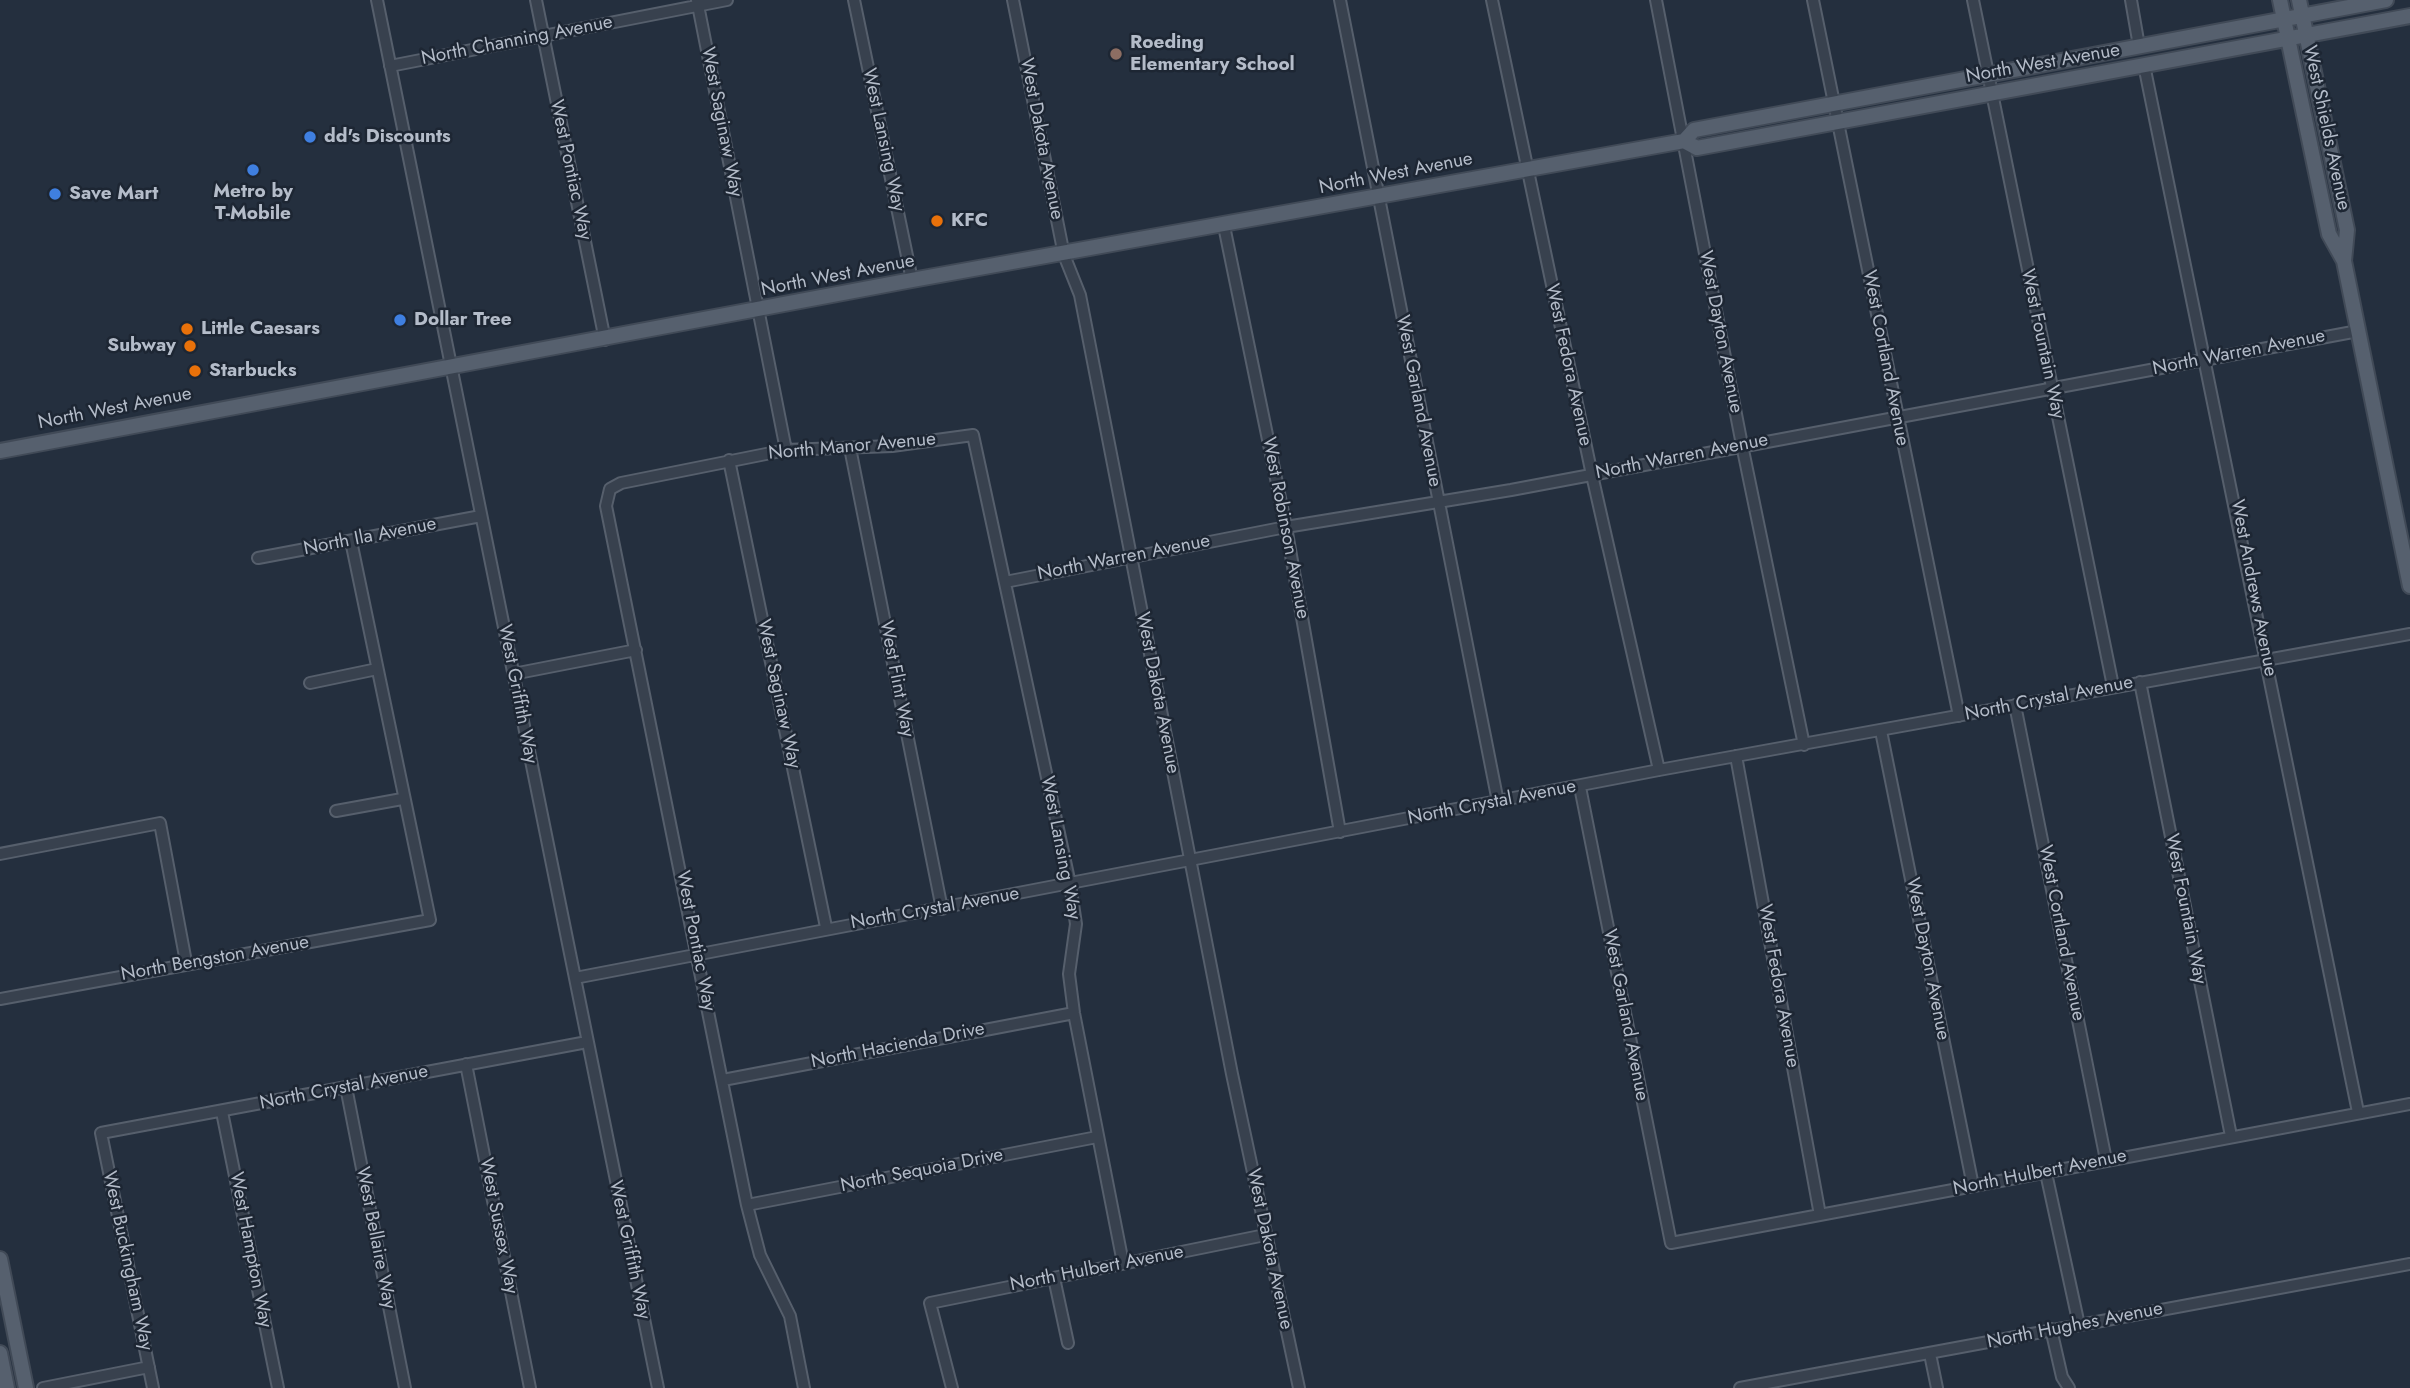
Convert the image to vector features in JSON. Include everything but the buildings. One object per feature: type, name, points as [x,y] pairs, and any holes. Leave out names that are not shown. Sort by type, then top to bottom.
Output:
[{"type":"main road","name":"West Shields Avenue","points":[[2280,0],[2329,234],[2344,261]]},
{"type":"main road","name":"North West Avenue","points":[[0,452],[912,280],[1064,255],[1684,141],[1694,130],[2284,18],[2301,7],[2386,0]]},
{"type":"main road","name":"West Shields Avenue","points":[[2301,7],[2347,230],[2344,261],[2410,586]]},
{"type":"main road","name":"North West Avenue","points":[[1684,141],[1697,148],[2410,16]]},
{"type":"main road","points":[[0,1259],[26,1388]]},
{"type":"main road","points":[[0,1353],[7,1388]]},
{"type":"street","name":"West Griffith Way","points":[[377,0],[658,1388]]},
{"type":"street","name":"West Pontiac Way","points":[[536,0],[605,340]]},
{"type":"street","name":"North Channing Avenue","points":[[390,66],[543,37],[698,3],[727,0]]},
{"type":"street","name":"West Lansing Way","points":[[854,0],[912,280]]},
{"type":"street","name":"West Dakota Avenue","points":[[1013,0],[1064,255],[1080,295],[1189,859],[1298,1388]]},
{"type":"street","name":"West Garland Avenue","points":[[1340,0],[1498,802]]},
{"type":"street","name":"West Fedora Avenue","points":[[1492,0],[1592,475],[1659,770]]},
{"type":"street","name":"West Dayton Avenue","points":[[1656,0],[1742,445],[1804,745]]},
{"type":"street","name":"West Cortland Avenue","points":[[1813,0],[1896,418],[1959,716]]},
{"type":"street","name":"West Fountain Way","points":[[1973,0],[2113,687]]},
{"type":"street","points":[[2130,0],[2139,46]]},
{"type":"street","name":"West Saginaw Way","points":[[698,3],[786,450]]},
{"type":"street","name":"West Andrews Avenue","points":[[2144,65],[2358,1112]]},
{"type":"street","name":"West Robinson Avenue","points":[[1224,226],[1286,527],[1340,832]]},
{"type":"street","name":"North Warren Avenue","points":[[1005,582],[1286,527],[1592,475],[2358,331]]},
{"type":"street","name":"West Lansing Way","points":[[973,435],[1070,884],[1076,924],[1069,974],[1074,1013],[1123,1263]]},
{"type":"street","name":"North Manor Avenue","points":[[610,489],[630,481],[786,450],[892,446],[973,435]]},
{"type":"street","name":"West Flint Way","points":[[849,448],[942,909]]},
{"type":"street","name":"West Saginaw Way","points":[[729,460],[826,928]]},
{"type":"street","name":"West Pontiac Way","points":[[610,489],[606,506],[747,1205],[760,1255],[790,1316],[804,1388]]},
{"type":"street","name":"North Ila Avenue","points":[[258,558],[481,516]]},
{"type":"street","points":[[336,811],[402,799],[351,541]]},
{"type":"street","name":"North Crystal Avenue","points":[[575,978],[1659,770],[2410,634]]},
{"type":"street","points":[[513,674],[636,650]]},
{"type":"street","points":[[310,683],[377,669]]},
{"type":"street","name":"West Fountain Way","points":[[2140,682],[2231,1136]]},
{"type":"street","name":"West Cortland Avenue","points":[[2015,705],[2106,1160]]},
{"type":"street","name":"West Dayton Avenue","points":[[1881,731],[1973,1186]]},
{"type":"street","name":"West Fedora Avenue","points":[[1736,756],[1820,1215]]},
{"type":"street","name":"West Garland Avenue","points":[[1580,787],[1671,1243]]},
{"type":"street","name":"North Bengston Avenue","points":[[0,999],[186,962],[243,956],[430,920],[402,799]]},
{"type":"street","points":[[0,854],[160,823],[186,962]]},
{"type":"street","name":"North Hacienda Drive","points":[[723,1080],[1074,1013]]},
{"type":"street","name":"North Crystal Avenue","points":[[102,1133],[587,1042]]},
{"type":"street","name":"West Sussex Way","points":[[466,1064],[530,1388]]},
{"type":"street","name":"West Bellaire Way","points":[[346,1087],[405,1388]]},
{"type":"street","name":"North Hulbert Avenue","points":[[1671,1243],[2410,1104]]},
{"type":"street","name":"West Hampton Way","points":[[222,1112],[278,1388]]},
{"type":"street","name":"West Buckingham Way","points":[[102,1133],[153,1388]]},
{"type":"street","name":"North Sequoia Drive","points":[[747,1205],[1097,1137]]},
{"type":"street","points":[[2046,1173],[2078,1325]]},
{"type":"street","name":"North Hulbert Avenue","points":[[952,1388],[930,1303],[1265,1235]]},
{"type":"street","name":"North Hughes Avenue","points":[[1740,1388],[2410,1264]]},
{"type":"street","points":[[1054,1278],[1068,1343]]},
{"type":"street","points":[[2051,1329],[2062,1377],[2069,1388]]},
{"type":"street","points":[[1930,1354],[1937,1388]]},
{"type":"street","points":[[43,1388],[149,1367]]},
{"type":"place","name":"Roeding Elementary School","points":[[1116,54]]},
{"type":"place","name":"dd's Discounts","points":[[310,137]]},
{"type":"place","name":"Metro by T-Mobile","points":[[253,170]]},
{"type":"place","name":"Save Mart","points":[[55,194]]},
{"type":"place","name":"KFC","points":[[937,221]]},
{"type":"place","name":"Dollar Tree","points":[[400,320]]},
{"type":"place","name":"Little Caesars","points":[[187,329]]},
{"type":"place","name":"Subway","points":[[190,346]]},
{"type":"place","name":"Starbucks","points":[[195,371]]}]
